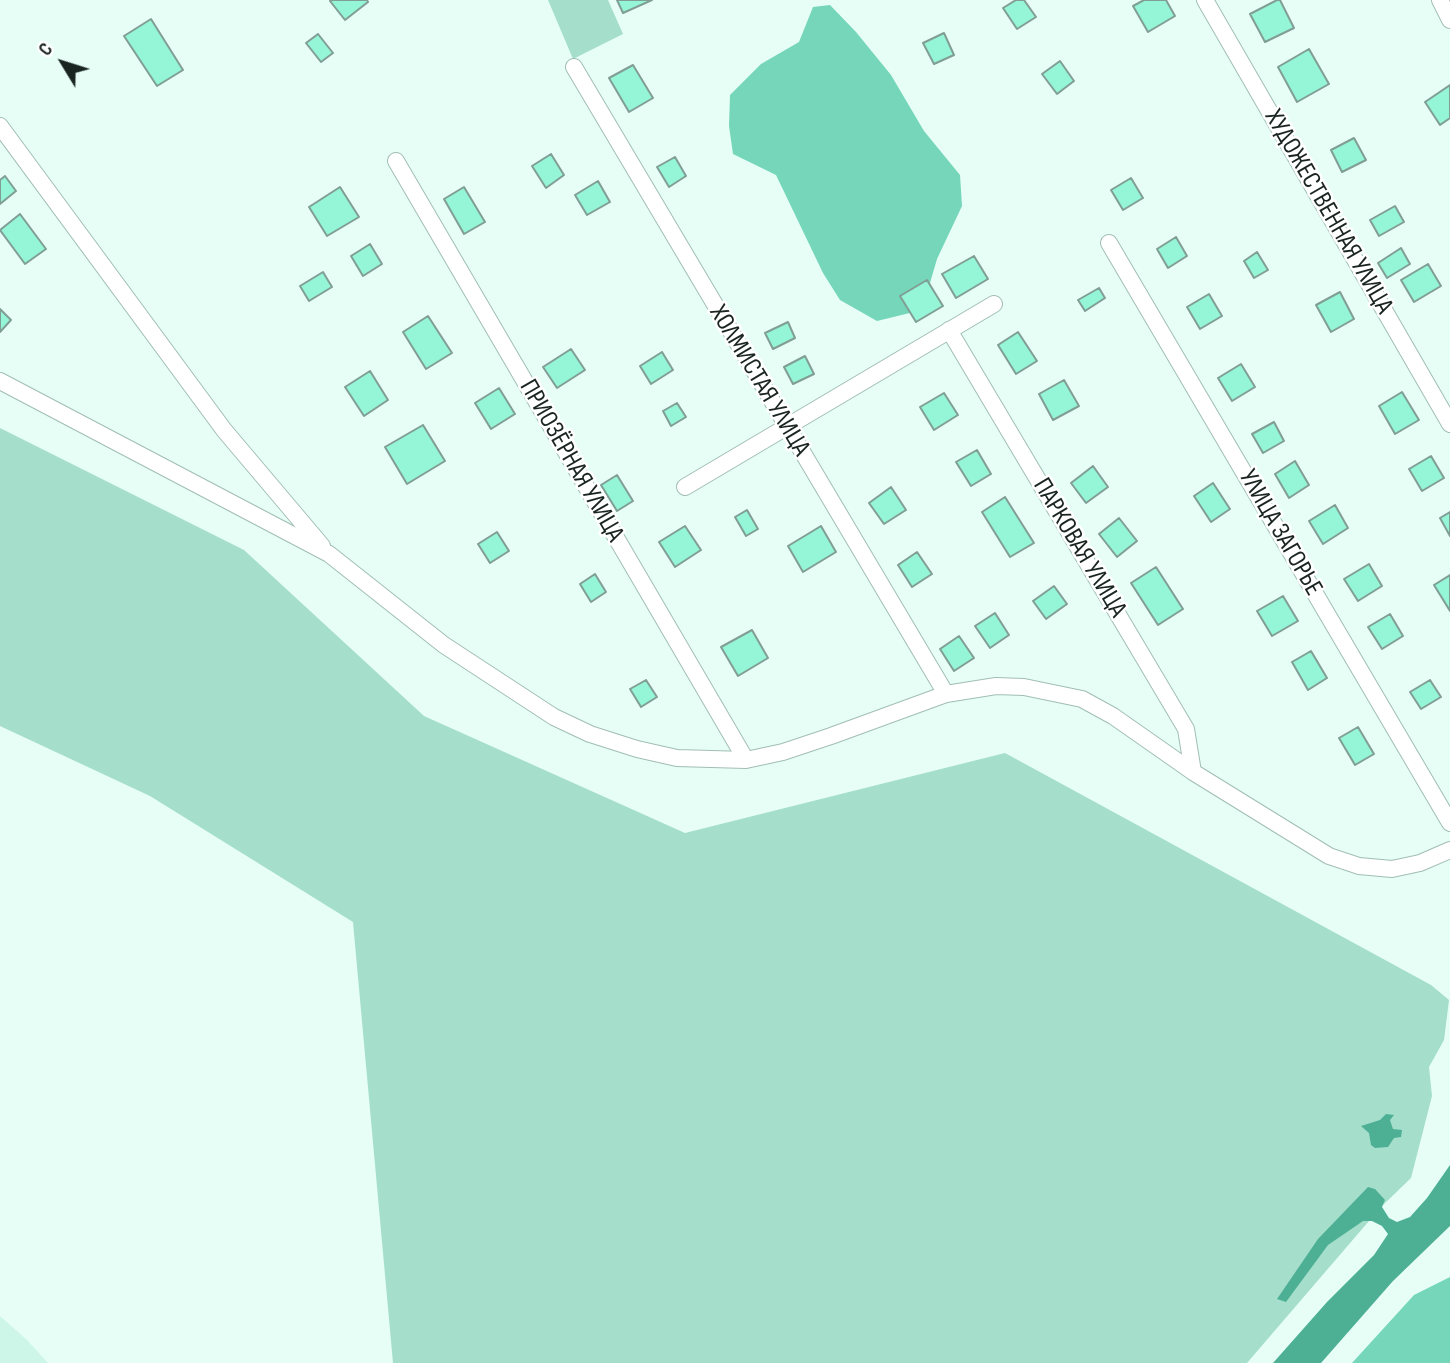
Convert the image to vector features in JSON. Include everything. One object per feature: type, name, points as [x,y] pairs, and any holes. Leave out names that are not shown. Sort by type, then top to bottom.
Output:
[{"type":"street","name":"ХУДОЖЕСТВЕННАЯ УЛИЦА","points":[[1205,0],[1450,424]]},
{"type":"street","points":[[1440,0],[1450,20]]},
{"type":"street","name":"ХОЛМИСТАЯ УЛИЦА","points":[[574,67],[946,694]]},
{"type":"street","points":[[0,126],[224,430],[329,554]]},
{"type":"street","name":"ПРИОЗЁРНАЯ УЛИЦА","points":[[396,162],[746,760]]},
{"type":"street","name":"УЛИЦА ЗАГОРЬЕ","points":[[1109,243],[1450,823]]},
{"type":"street","points":[[685,487],[994,304]]},
{"type":"street","name":"ПАРКОВАЯ УЛИЦА","points":[[950,330],[1186,729],[1193,772]]},
{"type":"street","points":[[0,381],[329,554],[444,645],[554,717],[590,734],[677,758],[746,760],[783,752],[946,694],[996,686],[1024,687],[1082,699],[1113,716],[1193,772],[1329,856],[1359,866],[1392,869],[1420,863],[1450,850]]},
{"type":"shaded area","points":[[548,0],[608,0],[623,34],[573,59]]},
{"type":"shaded area","points":[[830,5],[891,75],[924,131],[960,175],[962,206],[937,259],[922,310],[877,321],[840,300],[823,273],[776,175],[733,154],[729,126],[730,95],[761,64],[799,42],[813,7]]},
{"type":"shaded area","points":[[0,428],[244,550],[424,716],[685,833],[1005,753],[1431,985],[1449,1000],[1444,1040],[1429,1067],[1432,1096],[1411,1178],[1381,1207],[1247,1363],[393,1363],[353,922],[150,796],[0,726]]},
{"type":"shaded area","points":[[1386,1114],[1394,1115],[1390,1120],[1393,1129],[1402,1130],[1401,1137],[1394,1138],[1388,1147],[1375,1148],[1371,1145],[1369,1133],[1361,1126],[1380,1120]]},
{"type":"shaded area","points":[[1450,1165],[1450,1226],[1393,1281],[1321,1363],[1273,1363],[1327,1302],[1374,1255],[1388,1234],[1382,1226],[1372,1221],[1363,1221],[1328,1245],[1286,1302],[1277,1299],[1318,1239],[1368,1187],[1375,1189],[1385,1200],[1382,1207],[1389,1218],[1397,1222],[1410,1217]]},
{"type":"shaded area","points":[[1450,1277],[1450,1363],[1352,1363],[1414,1295]]},
{"type":"shaded area","points":[[0,1316],[27,1340],[48,1363],[0,1363]]},
{"type":"building","points":[[617,0],[652,0],[623,13]]},
{"type":"building","points":[[1016,0],[1024,0],[1036,17],[1017,29],[1003,8]]},
{"type":"building","points":[[1144,0],[1166,0],[1175,16],[1148,32],[1133,6]]},
{"type":"building","points":[[1280,0],[1294,28],[1265,42],[1250,14]]},
{"type":"building","points":[[330,1],[368,2],[345,20]]},
{"type":"building","points":[[151,19],[183,70],[157,86],[124,36]]},
{"type":"building","points":[[944,33],[954,55],[934,64],[923,43]]},
{"type":"building","points":[[318,34],[333,53],[321,62],[306,43]]},
{"type":"building","points":[[1309,49],[1329,84],[1297,102],[1278,67]]},
{"type":"building","points":[[1060,61],[1074,81],[1057,94],[1042,74]]},
{"type":"building","points":[[633,65],[653,98],[629,112],[609,78]]},
{"type":"building","points":[[1450,85],[1450,118],[1440,125],[1425,102]]},
{"type":"building","points":[[1354,138],[1366,160],[1342,172],[1331,150]]},
{"type":"building","points":[[551,154],[564,175],[546,188],[532,166]]},
{"type":"building","points":[[675,157],[686,176],[669,187],[657,167]]},
{"type":"building","points":[[5,176],[16,191],[0,204],[0,180]]},
{"type":"building","points":[[1131,178],[1143,198],[1123,210],[1111,190]]},
{"type":"building","points":[[598,181],[610,202],[587,215],[575,195]]},
{"type":"building","points":[[340,187],[359,217],[327,236],[309,207]]},
{"type":"building","points":[[464,187],[485,222],[464,234],[444,199]]},
{"type":"building","points":[[1395,206],[1404,222],[1379,236],[1370,220]]},
{"type":"building","points":[[20,214],[46,249],[25,264],[0,230]]},
{"type":"building","points":[[1176,237],[1187,256],[1168,268],[1157,249]]},
{"type":"building","points":[[370,244],[382,264],[363,276],[351,256]]},
{"type":"building","points":[[1401,248],[1410,264],[1387,278],[1378,263]]},
{"type":"building","points":[[1257,252],[1268,270],[1254,278],[1244,261]]},
{"type":"building","points":[[974,256],[988,279],[956,298],[942,274]]},
{"type":"building","points":[[1428,264],[1441,286],[1414,302],[1401,280]]},
{"type":"building","points":[[323,272],[332,287],[309,301],[300,286]]},
{"type":"building","points":[[927,280],[943,306],[916,322],[900,296]]},
{"type":"building","points":[[1099,288],[1105,298],[1085,311],[1078,300]]},
{"type":"building","points":[[1340,292],[1354,319],[1331,332],[1316,305]]},
{"type":"building","points":[[1209,294],[1222,316],[1200,329],[1187,307]]},
{"type":"building","points":[[0,309],[11,320],[0,332]]},
{"type":"building","points":[[428,316],[452,353],[426,369],[403,332]]},
{"type":"building","points":[[788,322],[795,338],[773,349],[765,333]]},
{"type":"building","points":[[1018,332],[1037,361],[1016,374],[998,345]]},
{"type":"building","points":[[571,349],[585,370],[557,388],[543,367]]},
{"type":"building","points":[[662,352],[673,370],[651,384],[640,366]]},
{"type":"building","points":[[805,356],[814,374],[793,384],[784,367]]},
{"type":"building","points":[[1241,364],[1255,387],[1232,401],[1218,378]]},
{"type":"building","points":[[370,371],[388,400],[364,416],[345,387]]},
{"type":"building","points":[[1064,380],[1079,406],[1053,420],[1039,394]]},
{"type":"building","points":[[499,388],[515,414],[491,429],[475,403]]},
{"type":"building","points":[[1402,392],[1419,420],[1395,434],[1379,406]]},
{"type":"building","points":[[944,393],[958,415],[934,430],[920,407]]},
{"type":"building","points":[[677,403],[686,417],[671,426],[663,411]]},
{"type":"building","points":[[1274,422],[1284,441],[1263,453],[1252,434]]},
{"type":"building","points":[[423,425],[445,461],[407,484],[385,447]]},
{"type":"building","points":[[977,450],[991,474],[971,486],[956,462]]},
{"type":"building","points":[[1431,456],[1444,478],[1422,491],[1409,469]]},
{"type":"building","points":[[1295,461],[1309,485],[1289,498],[1275,474]]},
{"type":"building","points":[[1093,466],[1108,487],[1086,503],[1071,483]]},
{"type":"building","points":[[617,475],[633,501],[617,511],[601,485]]},
{"type":"building","points":[[1213,483],[1230,509],[1211,522],[1194,496]]},
{"type":"building","points":[[891,487],[906,510],[884,524],[869,503]]},
{"type":"building","points":[[1005,497],[1034,543],[1010,557],[982,512]]},
{"type":"building","points":[[1335,505],[1348,528],[1323,544],[1309,521]]},
{"type":"building","points":[[747,510],[758,529],[746,536],[735,517]]},
{"type":"building","points":[[1450,512],[1450,536],[1440,518]]},
{"type":"building","points":[[1119,518],[1137,541],[1117,557],[1099,534]]},
{"type":"building","points":[[685,526],[701,550],[675,567],[659,542]]},
{"type":"building","points":[[821,526],[836,552],[803,572],[788,546]]},
{"type":"building","points":[[497,532],[509,551],[490,563],[478,544]]},
{"type":"building","points":[[917,552],[932,574],[912,587],[898,565]]},
{"type":"building","points":[[1369,564],[1382,586],[1358,601],[1344,579]]},
{"type":"building","points":[[1156,567],[1183,609],[1158,625],[1131,583]]},
{"type":"building","points":[[595,574],[606,592],[591,602],[580,584]]},
{"type":"building","points":[[1450,575],[1450,611],[1434,585]]},
{"type":"building","points":[[1054,586],[1067,604],[1046,619],[1033,601]]},
{"type":"building","points":[[1283,596],[1298,621],[1272,636],[1257,611]]},
{"type":"building","points":[[995,613],[1009,635],[990,648],[975,626]]},
{"type":"building","points":[[1390,614],[1403,636],[1382,649],[1368,627]]},
{"type":"building","points":[[752,630],[768,658],[738,676],[721,647]]},
{"type":"building","points":[[959,636],[974,658],[954,671],[940,649]]},
{"type":"building","points":[[1311,651],[1327,678],[1308,690],[1292,662]]},
{"type":"building","points":[[646,680],[657,697],[641,707],[630,689]]},
{"type":"building","points":[[1430,680],[1441,697],[1421,709],[1410,692]]},
{"type":"building","points":[[1358,727],[1374,754],[1355,765],[1339,738]]}]
